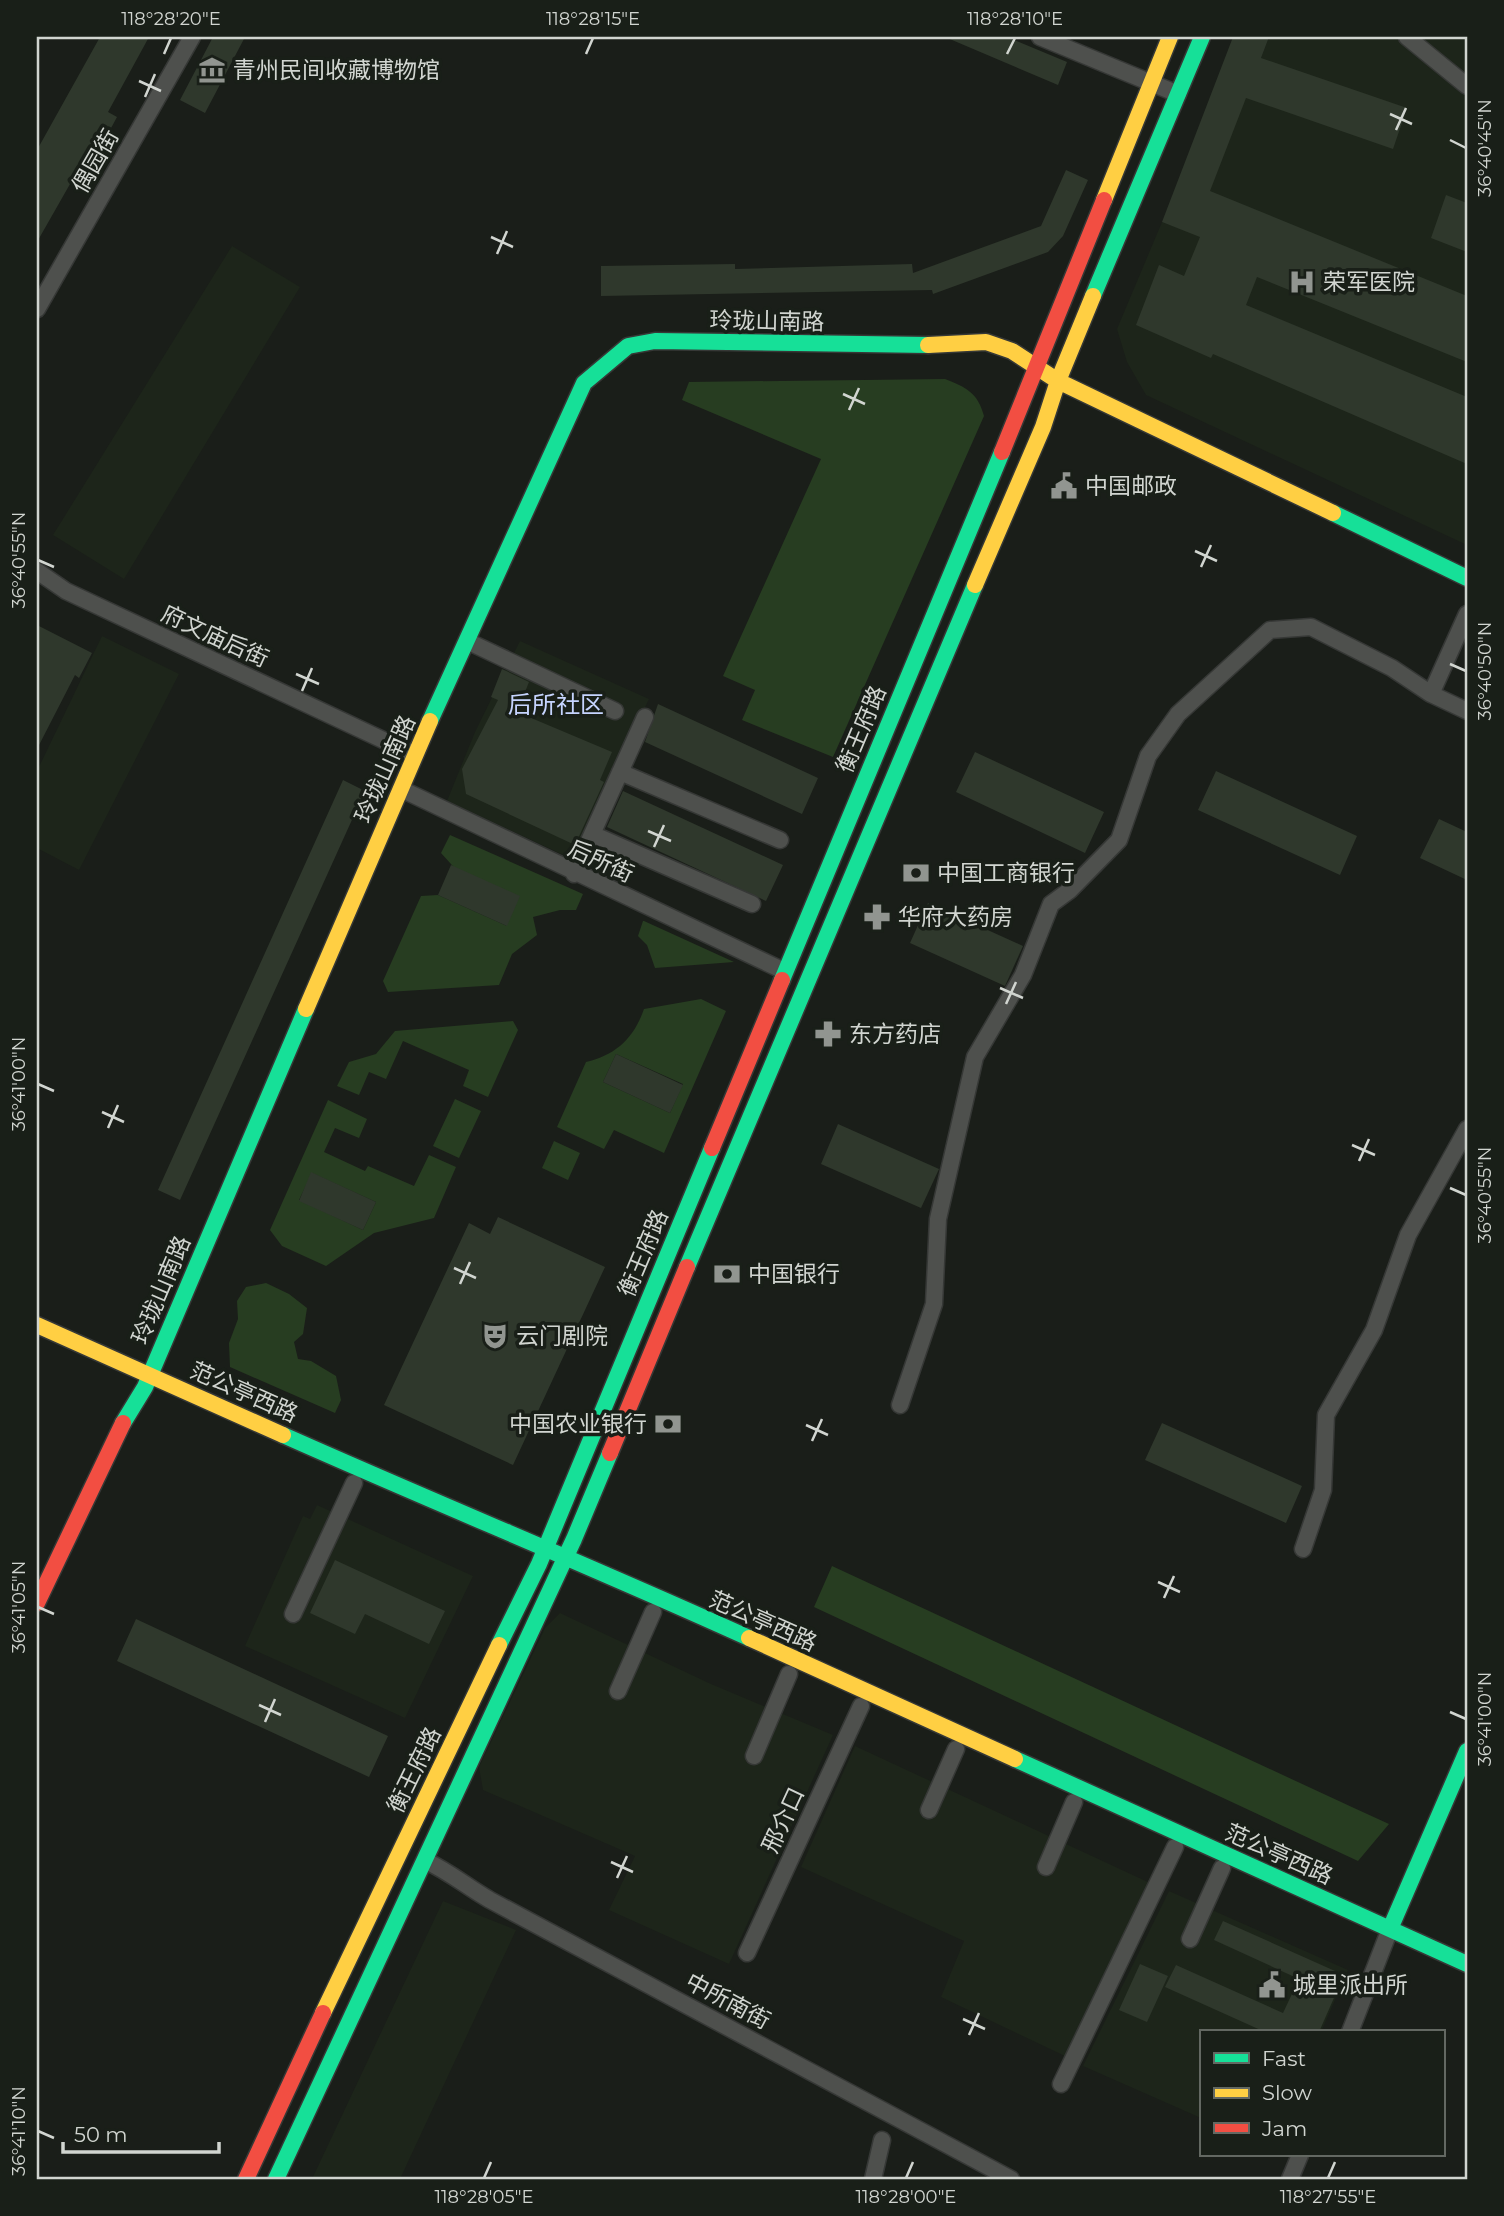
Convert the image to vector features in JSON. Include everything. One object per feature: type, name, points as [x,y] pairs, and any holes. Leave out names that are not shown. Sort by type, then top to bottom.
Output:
[{"type":"main road","points":[[1034,368],[1170,37]]},
{"type":"main road","points":[[1058,382],[1202,37]]},
{"type":"main road","name":"玲珑山南路","points":[[37,1603],[122,1426],[147,1381],[415,755],[584,383],[628,346],[655,341],[902,347],[986,342],[1012,351],[1058,382],[1467,578]]},
{"type":"main road","name":"衡王府路","points":[[246,2179],[400,1849],[539,1564],[1011,430],[1034,368]]},
{"type":"main road","name":"衡王府路","points":[[276,2179],[559,1571],[800,993],[1043,427],[1058,382]]},
{"type":"main road","name":"范公亭西路","points":[[37,1325],[354,1483],[427,1516]]},
{"type":"main road","name":"范公亭西路","points":[[37,1340],[147,1381],[475,1521],[565,1555],[1388,1935],[1467,1979]]},
{"type":"main road","name":"范公亭西路","points":[[517,1555],[653,1612],[1222,1868],[1467,1964]]},
{"type":"main road","points":[[1388,1935],[1467,1751]]},
{"type":"street","name":"偶园街","points":[[37,309],[192,37]]},
{"type":"street","points":[[1040,37],[1178,94]]},
{"type":"street","points":[[1407,37],[1467,86]]},
{"type":"street","name":"府文庙后街","points":[[37,571],[66,591],[415,755]]},
{"type":"street","points":[[1431,694],[1467,614]]},
{"type":"street","points":[[900,1405],[934,1304],[939,1219],[975,1057],[1023,975],[1051,904],[1070,890],[1119,840],[1148,756],[1178,714],[1270,630],[1311,628],[1392,668],[1431,694],[1466,706]]},
{"type":"street","points":[[467,641],[615,710]]},
{"type":"street","points":[[574,874],[645,717]]},
{"type":"street","points":[[620,772],[780,841]]},
{"type":"street","name":"后所街","points":[[401,789],[574,874],[784,971]]},
{"type":"street","points":[[592,834],[752,904]]},
{"type":"street","points":[[1303,1549],[1323,1490],[1326,1415],[1374,1330],[1408,1236],[1467,1129]]},
{"type":"street","points":[[293,1614],[354,1483]]},
{"type":"street","points":[[618,1691],[653,1612]]},
{"type":"street","points":[[754,1756],[789,1674]]},
{"type":"street","name":"邢介口","points":[[747,1953],[861,1706]]},
{"type":"street","points":[[929,1810],[956,1749]]},
{"type":"street","points":[[1046,1867],[1074,1802]]},
{"type":"street","points":[[1061,2084],[1175,1847]]},
{"type":"street","name":"中所南街","points":[[426,1861],[450,1872],[467,1887],[490,1900],[1011,2179]]},
{"type":"street","points":[[1190,1939],[1222,1868]]},
{"type":"street","points":[[1351,2030],[1388,1935]]},
{"type":"street","points":[[873,2179],[882,2140]]},
{"type":"street","points":[[1290,2179],[1300,2156]]},
{"type":"shaded area","name":"荣军医院","points":[[1269,37],[1467,37],[1467,545],[1146,395],[1127,362],[1117,329],[1162,222],[1193,233]]},
{"type":"shaded area","points":[[232,246],[300,287],[124,579],[53,535]]},
{"type":"shaded area","points":[[102,636],[179,674],[79,870],[37,848],[37,771]]},
{"type":"shaded area","points":[[520,641],[649,699],[572,859],[447,801],[475,732]]},
{"type":"shaded area","points":[[317,1505],[473,1576],[405,1718],[245,1646],[303,1516],[310,1519]]},
{"type":"shaded area","points":[[560,1613],[711,1684],[833,1735],[729,1964],[609,1910],[635,1856],[483,1790],[479,1767],[545,1628]]},
{"type":"shaded area","points":[[855,1746],[1150,1883],[1067,2057],[941,1997],[964,1941],[801,1867]]},
{"type":"shaded area","name":"城里派出所","points":[[1169,1891],[1348,1970],[1322,2030],[1200,2030],[1200,2118],[1083,2066]]},
{"type":"shaded area","points":[[443,1901],[516,1930],[400,2179],[312,2179]]},
{"type":"green space","points":[[945,379],[975,396],[984,416],[833,757],[742,720],[755,690],[723,676],[821,459],[682,400],[689,382]]},
{"type":"green space","points":[[450,835],[583,894],[576,910],[560,910],[533,917],[537,935],[512,954],[499,985],[388,992],[383,981],[421,896],[438,895],[507,926],[441,853]]},
{"type":"green space","points":[[643,921],[734,962],[655,968],[647,945],[638,936]]},
{"type":"green space","points":[[701,999],[726,1011],[664,1153],[614,1130],[604,1149],[557,1127],[586,1062],[606,1055],[622,1044],[635,1029],[644,1009]],"holes":[[[616,1054],[683,1084],[670,1113],[603,1082]]]},
{"type":"green space","points":[[513,1021],[518,1030],[488,1097],[463,1086],[469,1070],[403,1041],[386,1079],[369,1072],[359,1095],[337,1086],[349,1062],[376,1054],[395,1031]]},
{"type":"green space","points":[[455,1099],[481,1111],[459,1158],[433,1146]]},
{"type":"green space","points":[[328,1100],[367,1119],[359,1138],[335,1128],[324,1152],[365,1171],[368,1166],[414,1186],[429,1155],[456,1167],[434,1218],[374,1233],[326,1266],[282,1246],[270,1230]],"holes":[[[312,1173],[376,1202],[363,1230],[299,1200]]]},
{"type":"green space","points":[[554,1141],[580,1153],[568,1180],[542,1168]]},
{"type":"green space","points":[[266,1283],[289,1294],[307,1308],[303,1334],[294,1342],[298,1359],[311,1361],[336,1376],[341,1400],[335,1413],[230,1367],[229,1343],[238,1319],[237,1301],[246,1287]]},
{"type":"green space","points":[[832,1566],[1389,1824],[1358,1861],[814,1607]]},
{"type":"building","points":[[100,37],[149,37],[108,112],[117,117],[103,143],[106,144],[85,182],[74,177],[37,242],[37,150]]},
{"type":"building","name":"青州民间收藏博物馆","points":[[213,37],[245,37],[205,113],[180,100]]},
{"type":"building","points":[[945,37],[1007,37],[1067,62],[1058,85]]},
{"type":"building","points":[[1233,37],[1269,37],[1261,58],[1407,108],[1393,149],[1246,98],[1210,191],[1467,296],[1467,362],[1257,277],[1246,305],[1467,397],[1467,464],[1213,354],[1211,358],[1136,325],[1159,265],[1184,276],[1200,237],[1162,222]]},
{"type":"building","points":[[1066,170],[1088,180],[1063,236],[1048,252],[933,294],[932,290],[601,296],[601,266],[735,264],[735,269],[912,264],[913,273],[1041,226]]},
{"type":"building","points":[[1446,195],[1467,203],[1467,252],[1431,238]]},
{"type":"building","points":[[37,625],[92,653],[79,678],[75,675],[37,749]]},
{"type":"building","points":[[502,669],[529,682],[517,712],[612,752],[600,780],[604,782],[575,845],[466,794],[462,769],[498,700],[491,697]]},
{"type":"building","points":[[658,704],[818,778],[802,814],[645,742]]},
{"type":"building","points":[[975,752],[1104,812],[1085,853],[956,792]]},
{"type":"building","points":[[1216,771],[1357,836],[1340,875],[1198,810]]},
{"type":"building","points":[[343,780],[365,791],[180,1200],[158,1190]]},
{"type":"building","points":[[623,791],[783,865],[766,901],[607,827]]},
{"type":"building","points":[[1439,819],[1467,832],[1467,880],[1420,858]]},
{"type":"building","points":[[451,865],[520,896],[507,926],[438,895]]},
{"type":"building","points":[[928,903],[1023,946],[1005,986],[910,943]]},
{"type":"building","points":[[616,1054],[683,1085],[670,1113],[603,1082]]},
{"type":"building","points":[[838,1124],[939,1169],[921,1208],[821,1164]]},
{"type":"building","points":[[311,1172],[376,1202],[363,1230],[299,1201]]},
{"type":"building","name":"云门剧院","points":[[498,1217],[605,1267],[513,1465],[384,1405],[469,1223],[490,1234]]},
{"type":"building","points":[[1162,1423],[1302,1486],[1286,1523],[1145,1460]]},
{"type":"building","points":[[335,1560],[445,1611],[429,1644],[365,1614],[355,1634],[310,1613]]},
{"type":"building","points":[[136,1619],[388,1736],[369,1777],[117,1661]]},
{"type":"building","points":[[1223,1921],[1344,1975],[1320,2030],[1261,2030],[1165,1987],[1176,1965],[1283,2013],[1299,1979],[1214,1940]]},
{"type":"building","points":[[1140,1964],[1168,1976],[1147,2022],[1119,2010]]},
{"type":"traffic: fast","points":[[1093,296],[1202,37]]},
{"type":"traffic: fast","points":[[430,721],[584,383],[628,346],[655,341],[928,345]]},
{"type":"traffic: fast","points":[[782,980],[1002,452]]},
{"type":"traffic: fast","points":[[1333,513],[1467,578]]},
{"type":"traffic: fast","points":[[687,1267],[975,585]]},
{"type":"traffic: fast","points":[[123,1423],[145,1387],[306,1009]]},
{"type":"traffic: fast","points":[[499,1645],[539,1564],[712,1148]]},
{"type":"traffic: fast","points":[[283,1435],[749,1638]]},
{"type":"traffic: fast","points":[[276,2179],[574,1539],[610,1453]]},
{"type":"traffic: fast","points":[[1390,1929],[1467,1751]]},
{"type":"traffic: fast","points":[[1015,1759],[1467,1964]]},
{"type":"traffic: slow","points":[[1104,200],[1170,37]]},
{"type":"traffic: slow","points":[[975,585],[1043,427],[1058,381],[1093,296]]},
{"type":"traffic: slow","points":[[928,345],[986,342],[1012,351],[1058,381],[1333,513]]},
{"type":"traffic: slow","points":[[306,1009],[430,721]]},
{"type":"traffic: slow","points":[[37,1325],[283,1435]]},
{"type":"traffic: slow","points":[[749,1638],[1015,1759]]},
{"type":"traffic: slow","points":[[323,2013],[499,1645]]},
{"type":"traffic: jam","points":[[1002,452],[1104,200]]},
{"type":"traffic: jam","points":[[712,1148],[782,980]]},
{"type":"traffic: jam","points":[[610,1453],[687,1267]]},
{"type":"traffic: jam","points":[[37,1603],[123,1423]]},
{"type":"traffic: jam","points":[[246,2179],[323,2013]]},
{"type":"place","name":"青州民间收藏博物馆","points":[[212,70]]},
{"type":"place","name":"荣军医院","points":[[1302,282]]},
{"type":"place","name":"中国邮政","points":[[1064,486]]},
{"type":"place","name":"中国工商银行","points":[[916,873]]},
{"type":"place","name":"华府大药房","points":[[877,917]]},
{"type":"place","name":"东方药店","points":[[828,1034]]},
{"type":"place","name":"中国银行","points":[[727,1274]]},
{"type":"place","name":"云门剧院","points":[[495,1336]]},
{"type":"place","name":"中国农业银行","points":[[668,1424]]},
{"type":"place","name":"城里派出所","points":[[1272,1985]]},
{"type":"district","name":"后所社区","points":[[556,704]]}]
